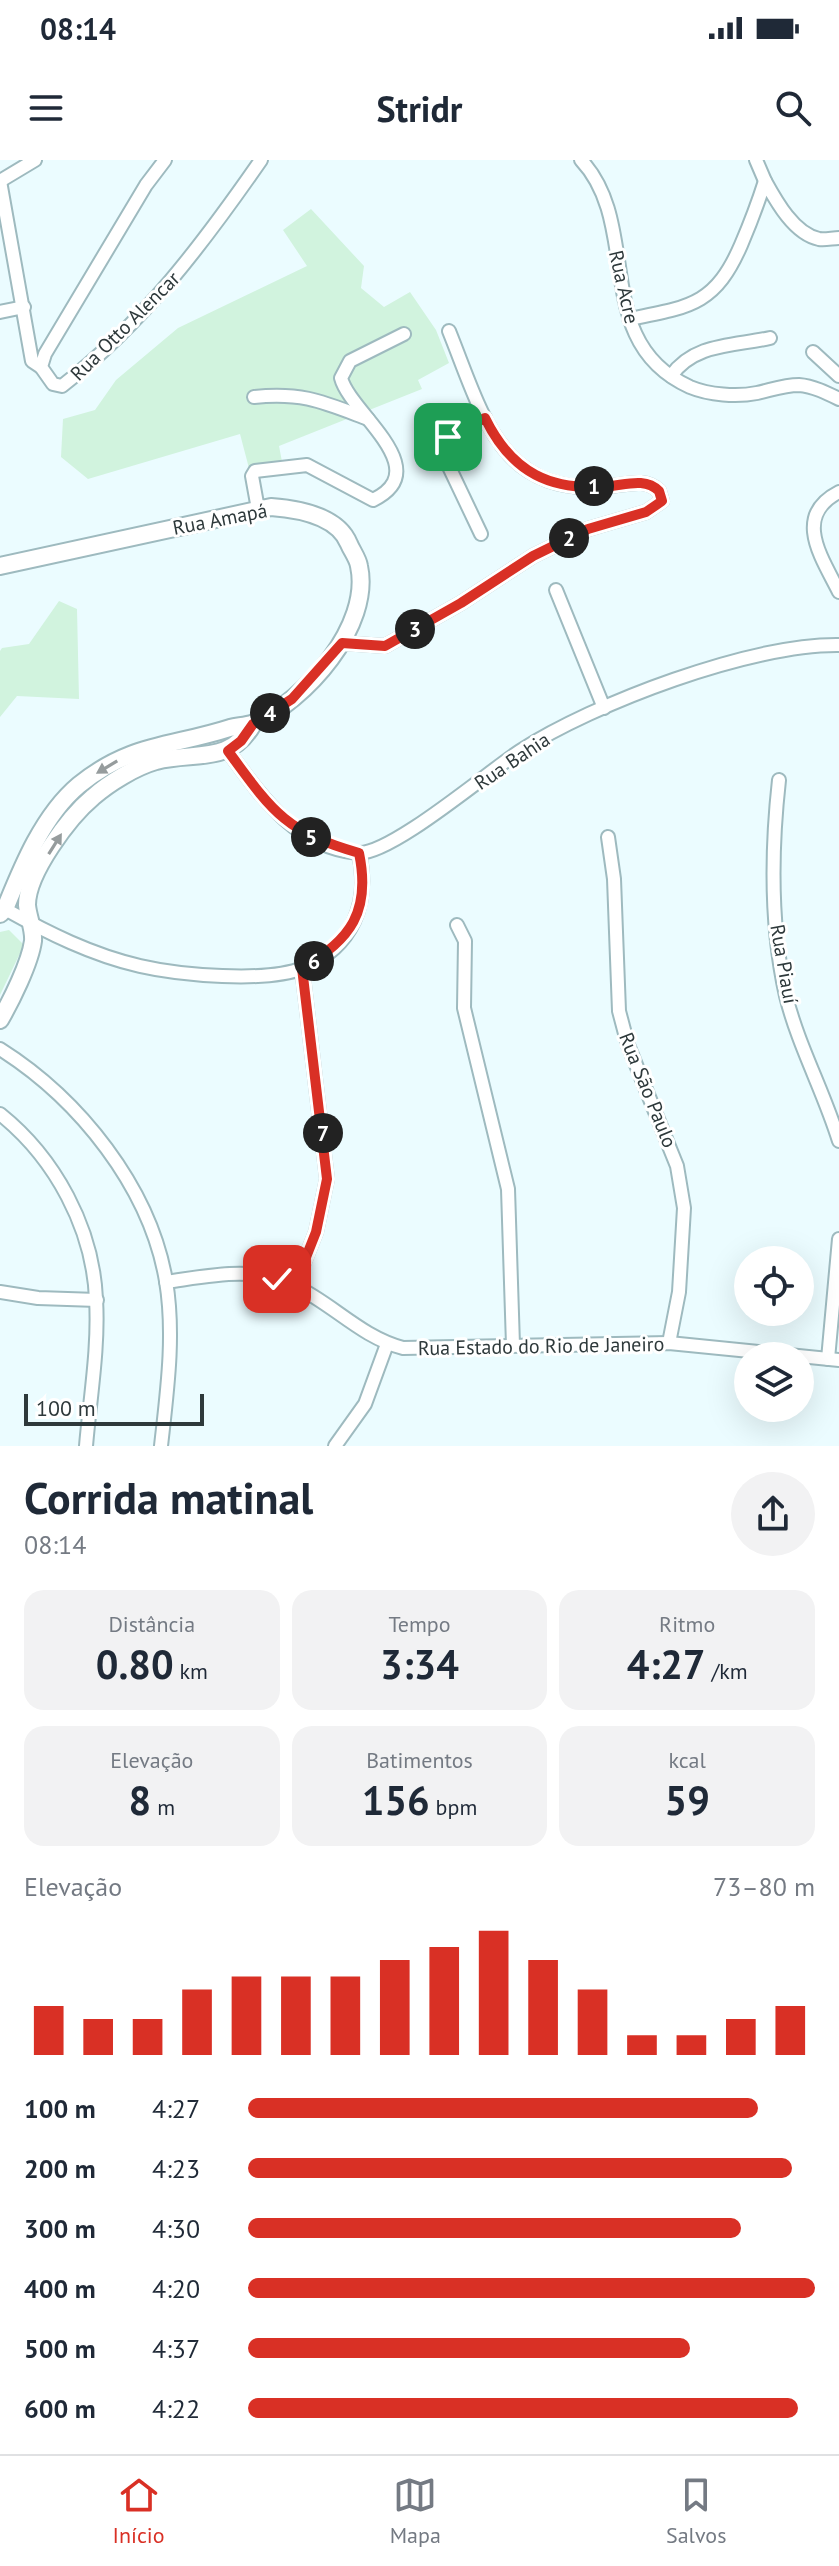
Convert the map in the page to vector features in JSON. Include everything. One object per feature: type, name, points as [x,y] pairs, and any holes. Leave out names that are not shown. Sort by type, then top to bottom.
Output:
[{"type":"main road","name":"Rua Amapá","points":[[0,566],[258,509],[300,510],[325,520],[347,538],[359,566],[359,601],[342,643],[292,699],[253,724],[151,754]]},
{"type":"main road","name":"Rua Amapá","points":[[228,751],[241,741],[253,724]]},
{"type":"main road","points":[[207,736],[210,754]]},
{"type":"main road","points":[[3,912],[29,871],[71,819],[85,792],[107,786],[151,754],[228,751]]},
{"type":"main road","points":[[0,1020],[31,949],[29,871]]},
{"type":"street","points":[[35,160],[0,181],[24,307],[29,351],[32,361],[41,367]]},
{"type":"street","name":"Rua Otto Alencar","points":[[165,160],[146,185],[45,354],[41,367],[53,384],[62,386],[102,354],[179,274],[261,160]]},
{"type":"street","name":"Rua Acre","points":[[581,160],[592,172],[603,195],[629,319],[641,350],[671,376],[692,388],[718,394],[754,394],[799,385],[839,399]]},
{"type":"street","points":[[756,160],[765,181],[792,221],[805,233],[819,239],[839,238]]},
{"type":"street","points":[[629,319],[674,311],[718,287],[730,272],[765,181]]},
{"type":"street","points":[[0,312],[24,307]]},
{"type":"street","points":[[342,643],[385,646],[461,603],[533,556],[588,529],[646,512],[662,501],[659,491],[646,482],[607,486],[545,481],[519,466],[495,439],[449,331]]},
{"type":"street","points":[[258,509],[252,476],[255,471],[289,465],[312,467],[368,498],[379,497],[397,479],[398,470],[371,420],[344,390],[341,378],[343,369],[350,361],[404,334]]},
{"type":"street","points":[[671,376],[684,359],[697,353],[770,338]]},
{"type":"street","points":[[813,352],[839,376]]},
{"type":"street","points":[[254,397],[289,394],[312,398],[371,420]]},
{"type":"street","points":[[481,534],[442,452],[441,443],[485,418]]},
{"type":"street","points":[[839,492],[828,497],[813,522],[814,537],[839,592]]},
{"type":"street","points":[[556,590],[604,708]]},
{"type":"street","name":"Rua Bahia","points":[[359,853],[378,847],[439,812],[520,751],[604,708],[709,669],[787,649],[839,645]]},
{"type":"street","points":[[3,912],[91,951],[141,966],[209,977],[302,968],[327,954],[346,936],[358,916],[364,878],[359,853],[295,830],[266,804],[228,751]]},
{"type":"street","name":"Rua Piauí","points":[[779,780],[773,835],[773,901],[782,968],[787,997],[839,1141]]},
{"type":"street","name":"Rua São Paulo","points":[[608,837],[614,879],[616,985],[620,1019],[677,1166],[684,1208],[679,1292],[669,1343]]},
{"type":"street","points":[[457,925],[465,941],[464,1008],[508,1189],[513,1345]]},
{"type":"street","points":[[295,1285],[316,1232],[327,1179],[302,968]]},
{"type":"street","points":[[0,1049],[65,1100],[94,1131],[121,1171],[153,1232],[166,1282],[169,1361],[161,1446]]},
{"type":"street","points":[[0,1114],[32,1142],[75,1211],[90,1251],[97,1300],[86,1446]]},
{"type":"street","points":[[834,1359],[839,1239]]},
{"type":"street","name":"Rua Estado do Rio de Janeiro","points":[[166,1282],[233,1272],[261,1275],[295,1285],[387,1344],[419,1348],[669,1343],[834,1359]]},
{"type":"street","points":[[0,1292],[38,1298],[97,1300]]},
{"type":"street","points":[[335,1446],[365,1404],[387,1344]]},
{"type":"green space","points":[[311,209],[364,266],[361,288],[384,307],[410,292],[436,330],[449,363],[418,380],[422,389],[279,446],[283,467],[250,472],[240,434],[88,479],[61,457],[63,419],[95,410],[116,380],[178,328],[307,266],[283,230]]},
{"type":"green space","points":[[59,601],[77,609],[79,699],[17,696],[0,717],[0,651],[2,648],[29,644]]},
{"type":"green space","points":[[9,930],[24,945],[0,995],[0,932]]},
{"type":"route","points":[[277,1279],[295,1285],[316,1232],[327,1179],[302,968],[327,954],[346,936],[358,916],[364,894],[364,878],[359,853],[295,830],[266,804],[228,751],[241,741],[253,724],[292,699],[342,643],[385,646],[461,603],[533,556],[588,529],[646,512],[662,501],[659,491],[646,482],[607,486],[545,481],[519,466],[495,439],[485,418],[448,437]]}]
